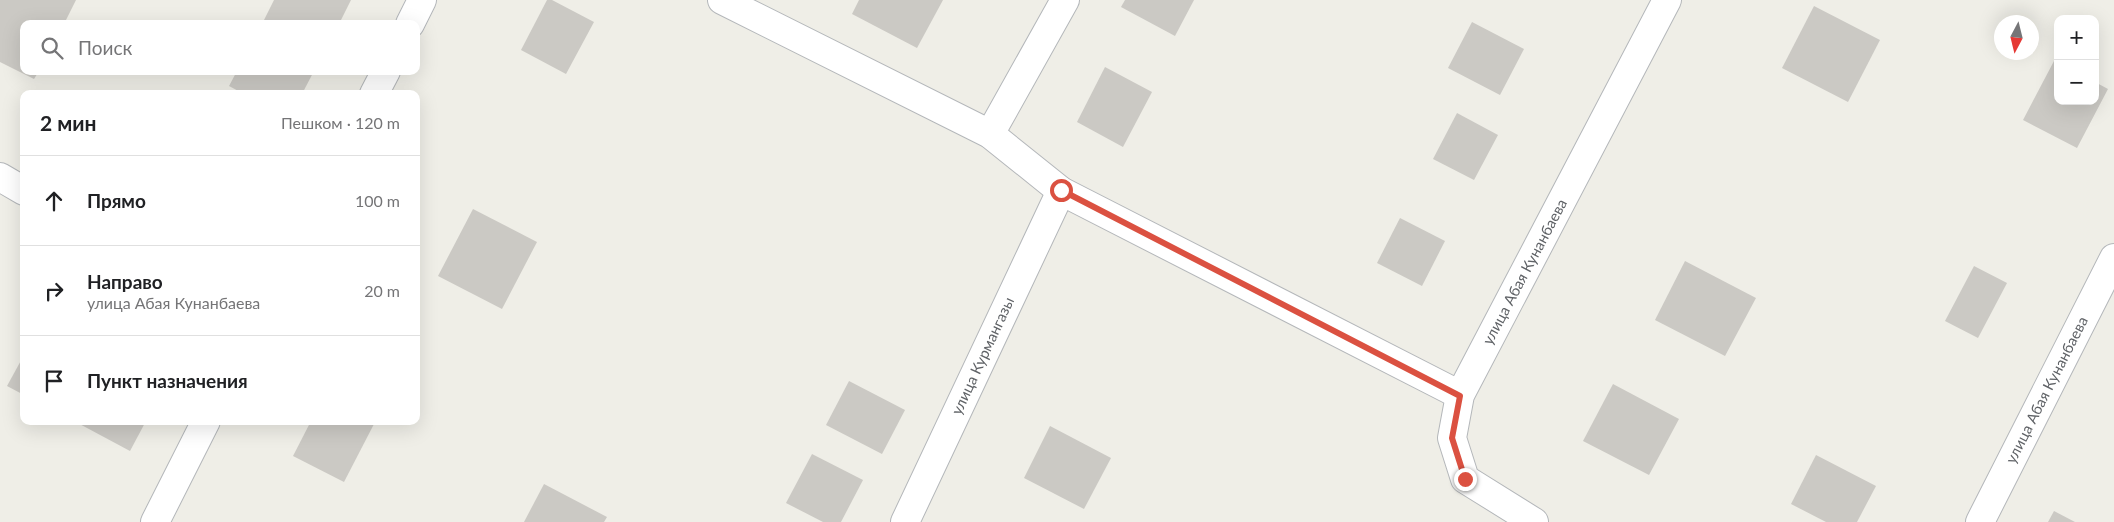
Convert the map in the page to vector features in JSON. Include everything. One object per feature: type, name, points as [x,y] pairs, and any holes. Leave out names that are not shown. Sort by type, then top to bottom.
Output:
[{"type":"street","points":[[412,20],[422,0]]},
{"type":"street","points":[[722,0],[990,134],[1061,190],[1460,396]]},
{"type":"street","points":[[990,134],[1065,0]]},
{"type":"street","name":"улица Абая Кунанбаева","points":[[1534,522],[1465,479],[1452,438],[1460,396],[1667,0]]},
{"type":"street","points":[[376,90],[384,75]]},
{"type":"street","points":[[0,178],[20,189]]},
{"type":"street","name":"улица Курмангазы","points":[[905,522],[1061,190]]},
{"type":"street","name":"улица Абая Кунанбаева","points":[[1980,522],[2114,258]]},
{"type":"street","points":[[155,522],[204,425]]},
{"type":"building","points":[[0,0],[76,0],[66,20],[20,20],[20,72],[0,62]]},
{"type":"building","points":[[274,0],[351,0],[341,20],[264,20]]},
{"type":"building","points":[[547,0],[552,0],[594,22],[566,74],[521,50]]},
{"type":"building","points":[[859,0],[943,0],[917,48],[852,14]]},
{"type":"building","points":[[1125,0],[1194,0],[1175,36],[1121,7]]},
{"type":"building","points":[[1814,6],[1880,40],[1848,102],[1782,68]]},
{"type":"building","points":[[1472,22],[1524,49],[1500,95],[1448,68]]},
{"type":"building","points":[[2054,61],[2054,105],[2099,105],[2099,84],[2108,89],[2077,148],[2023,120]]},
{"type":"building","points":[[1105,67],[1152,92],[1123,147],[1077,122]]},
{"type":"building","points":[[26,75],[36,75],[34,79]]},
{"type":"building","points":[[235,75],[312,75],[304,90],[236,90],[229,86]]},
{"type":"building","points":[[1457,113],[1498,135],[1474,180],[1433,159]]},
{"type":"building","points":[[473,209],[537,242],[502,309],[438,276]]},
{"type":"building","points":[[1400,218],[1445,241],[1422,286],[1377,263]]},
{"type":"building","points":[[1685,261],[1756,298],[1725,356],[1655,320]]},
{"type":"building","points":[[1974,266],[2007,283],[1978,338],[1945,321]]},
{"type":"building","points":[[20,362],[20,393],[7,386]]},
{"type":"building","points":[[849,381],[905,410],[882,454],[826,425]]},
{"type":"building","points":[[1613,384],[1679,419],[1649,475],[1583,441]]},
{"type":"building","points":[[81,425],[144,425],[130,451]]},
{"type":"building","points":[[309,425],[373,425],[344,482],[293,456]]},
{"type":"building","points":[[1050,426],[1111,458],[1084,509],[1024,478]]},
{"type":"building","points":[[812,454],[863,480],[841,522],[823,522],[786,503]]},
{"type":"building","points":[[1816,455],[1876,486],[1857,522],[1826,522],[1791,504]]},
{"type":"building","points":[[544,484],[607,517],[604,522],[524,522]]},
{"type":"building","points":[[2054,511],[2075,522],[2048,522]]},
{"type":"route","points":[[1061,190],[1460,396],[1452,438],[1465,479]]}]
